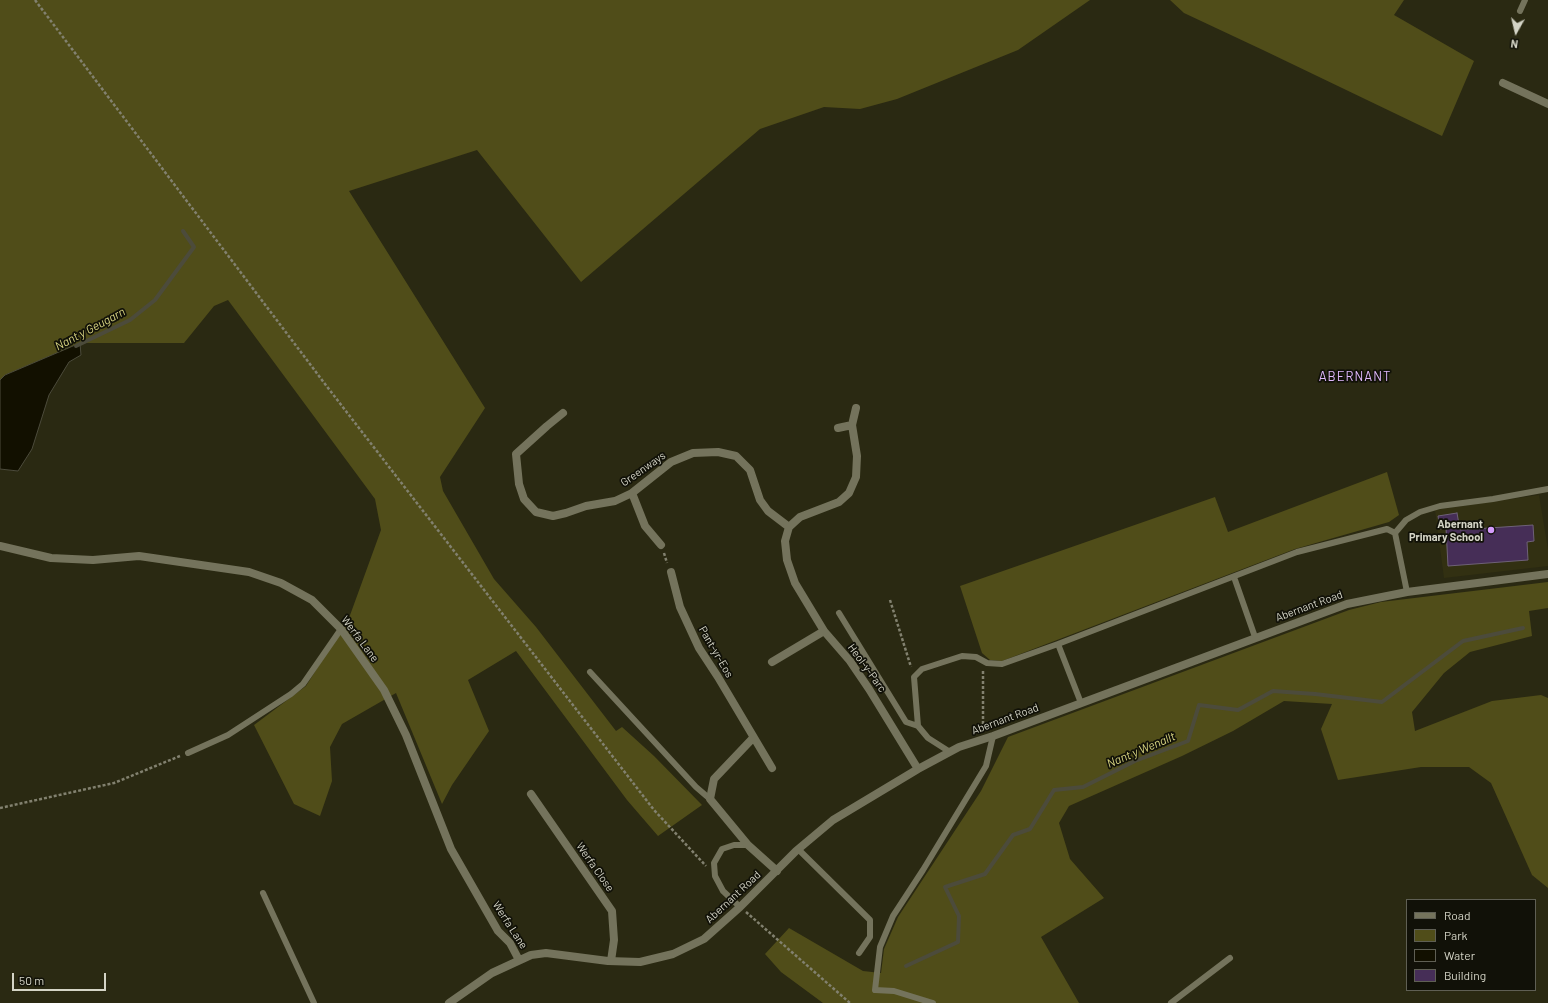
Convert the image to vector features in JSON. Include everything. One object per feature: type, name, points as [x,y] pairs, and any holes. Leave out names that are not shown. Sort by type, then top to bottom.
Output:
[{"type":"street","points":[[1503,82],[1548,104]]},
{"type":"street","points":[[789,527],[800,517],[839,502],[849,494],[856,477],[856,456],[852,425],[856,408]]},
{"type":"street","name":"Greenways","points":[[563,413],[516,454],[519,484],[524,499],[536,512],[554,516],[586,506],[615,500],[632,492],[671,462],[693,453],[718,452],[736,456],[750,470],[760,500],[768,511],[789,527]]},
{"type":"street","points":[[838,428],[852,425]]},
{"type":"street","points":[[632,492],[645,526],[661,545]]},
{"type":"street","name":"Heol-y-Parc","points":[[789,527],[785,541],[787,560],[795,583],[824,631],[850,661],[869,689],[918,769]]},
{"type":"street","name":"Werfa Lane","points":[[0,546],[51,558],[92,560],[139,556],[250,572],[281,583],[312,600],[341,629],[384,690],[406,735],[451,849],[498,931],[510,942],[519,960]]},
{"type":"street","name":"Pant-yr-Eos","points":[[670,572],[680,606],[699,648],[772,768]]},
{"type":"street","name":"Abernant Road","points":[[449,1003],[492,973],[531,955],[546,954],[611,961],[640,962],[673,954],[704,939],[740,907],[798,849],[834,820],[918,769],[959,747],[993,736],[1347,604],[1407,592],[1548,574]]},
{"type":"street","points":[[772,662],[824,631]]},
{"type":"street","points":[[754,738],[714,778],[710,799],[748,845],[777,870]]},
{"type":"street","name":"Werfa Close","points":[[531,794],[612,911],[614,940],[611,961]]},
{"type":"lane","points":[[1520,11],[1525,0]]},
{"type":"lane","points":[[1395,533],[1406,520],[1420,512],[1440,506],[1493,499],[1548,489]]},
{"type":"lane","points":[[918,726],[914,678],[922,669],[962,656],[976,657],[987,663],[1002,664],[1297,552],[1387,528],[1395,533],[1407,592]]},
{"type":"lane","points":[[1234,577],[1255,638]]},
{"type":"lane","points":[[839,613],[906,722],[918,726],[928,738],[950,752]]},
{"type":"lane","points":[[188,753],[228,736],[291,694],[303,684],[341,629]]},
{"type":"lane","points":[[1058,644],[1081,703]]},
{"type":"lane","points":[[590,672],[696,787],[710,799]]},
{"type":"lane","points":[[933,1003],[894,992],[875,990],[880,947],[893,916],[923,870],[986,766],[993,736]]},
{"type":"lane","points":[[740,907],[723,892],[715,876],[714,862],[722,849],[734,845],[748,845]]},
{"type":"lane","points":[[798,849],[870,920],[870,937],[859,953]]},
{"type":"lane","points":[[263,893],[314,1003]]},
{"type":"lane","points":[[1171,1003],[1230,958]]},
{"type":"path","points":[[35,0],[329,390],[654,810],[715,876]]},
{"type":"path","points":[[661,545],[670,572]]},
{"type":"path","points":[[890,600],[914,678]]},
{"type":"path","points":[[987,663],[982,672],[983,727],[993,736]]},
{"type":"path","points":[[0,808],[114,783],[188,753]]},
{"type":"path","points":[[740,907],[850,1003]]},
{"type":"shaded area","name":"Abernant Primary School","points":[[1539,495],[1548,549],[1548,566],[1444,578],[1435,510]]},
{"type":"green space","points":[[0,0],[1090,0],[1018,50],[897,99],[860,109],[824,107],[760,129],[581,282],[477,150],[349,191],[485,408],[440,477],[443,491],[494,579],[536,627],[616,731],[622,727],[654,756],[702,805],[658,836],[627,800],[516,651],[468,680],[489,731],[452,785],[442,804],[396,693],[342,724],[330,747],[332,781],[320,816],[294,804],[254,725],[306,686],[349,618],[381,530],[375,499],[228,300],[214,306],[184,343],[80,343],[5,375],[0,380]]},
{"type":"green space","points":[[1170,0],[1404,0],[1394,15],[1474,61],[1442,136],[1184,13]]},
{"type":"green space","points":[[1387,472],[1399,515],[1389,522],[1295,549],[1002,661],[990,660],[982,653],[960,586],[1215,497],[1228,532]]},
{"type":"green space","points":[[1548,582],[1548,608],[1529,611],[1532,636],[1470,652],[1444,673],[1412,712],[1415,731],[1492,701],[1541,695],[1548,698],[1548,888],[1532,875],[1491,783],[1469,767],[1421,767],[1338,780],[1321,729],[1332,704],[1284,701],[1233,731],[1182,756],[1069,806],[1059,823],[1070,859],[1104,898],[1041,937],[1079,1003],[823,1003],[781,972],[765,954],[789,928],[863,971],[881,973],[884,949],[898,917],[981,791],[1008,737],[1349,610],[1381,602]]},
{"type":"water","points":[[80,343],[81,355],[69,362],[49,395],[32,449],[18,471],[0,469],[0,380],[5,375]]},
{"type":"building","points":[[1457,513],[1460,530],[1533,525],[1534,541],[1527,542],[1528,560],[1448,566],[1446,528],[1440,529],[1438,516]]},
{"type":"waterway","name":"Nant y Geugarn","points":[[76,346],[130,320],[155,300],[194,247],[183,231]]},
{"type":"waterway","name":"Nant y Wenallt","points":[[906,966],[958,942],[959,916],[945,887],[985,874],[1013,835],[1030,829],[1054,790],[1083,787],[1135,761],[1188,741],[1199,705],[1238,710],[1273,691],[1315,694],[1382,702],[1463,641],[1523,628]]},
{"type":"place","name":"Abernant Primary School","points":[[1491,530]]},
{"type":"district","name":"ABERNANT","points":[[1355,377]]}]
